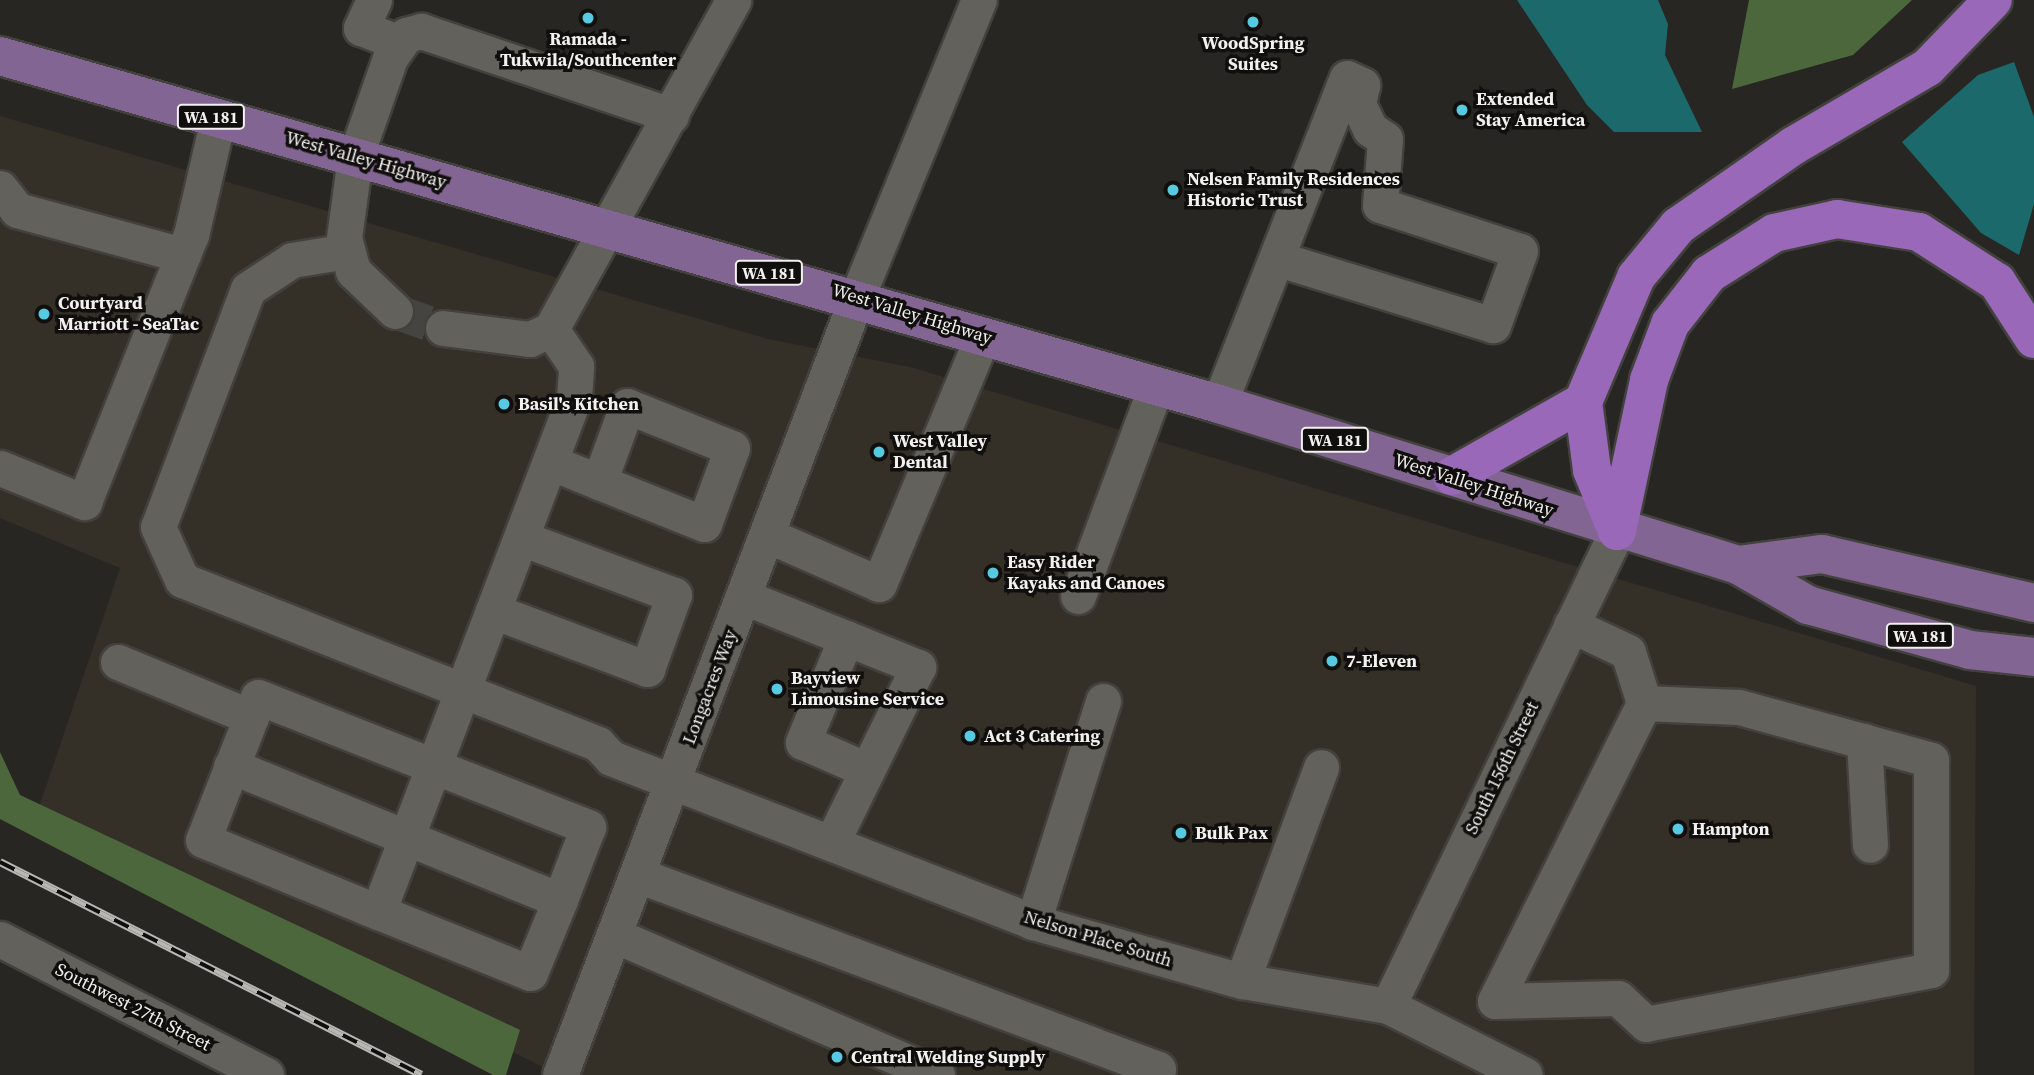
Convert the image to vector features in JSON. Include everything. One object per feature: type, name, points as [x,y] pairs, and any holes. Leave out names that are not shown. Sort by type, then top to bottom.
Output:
[{"type":"highway","points":[[1617,531],[1592,470],[1583,402],[1617,311],[1678,226],[1793,146],[1928,67],[1993,0]]},
{"type":"highway","points":[[1617,531],[1649,380],[1670,324],[1709,274],[1774,233],[1837,219],[1919,232],[1997,282],[2034,339]]},
{"type":"highway","points":[[1452,476],[1583,402]]},
{"type":"main road","name":"West Valley Highway","points":[[0,56],[857,298],[1219,404],[1452,476],[1617,531],[1738,565],[1808,605],[1970,650],[2034,657]]},
{"type":"main road","name":"West Valley Highway","points":[[1738,565],[1822,554],[2034,603]]},
{"type":"street","points":[[374,0],[361,28],[398,42]]},
{"type":"street","points":[[443,328],[530,339],[551,329],[610,229],[733,0]]},
{"type":"street","name":"Longacres Way","points":[[560,1075],[678,773],[857,298],[979,0]]},
{"type":"street","points":[[395,311],[363,285],[346,251],[355,158],[398,42],[421,31],[671,115]]},
{"type":"street","points":[[1219,404],[1279,260],[1347,78],[1362,85],[1358,104],[1370,129],[1385,139],[1380,205],[1520,251],[1493,325],[1279,260]]},
{"type":"street","points":[[0,468],[83,502],[183,255],[218,119]]},
{"type":"street","points":[[0,188],[17,210],[183,255]]},
{"type":"street","name":"Nelson Place South","points":[[346,251],[292,260],[248,289],[158,527],[163,550],[182,580],[598,744],[605,756],[678,773],[832,842],[1032,922],[1242,981],[1388,1006],[1525,1075]]},
{"type":"street","points":[[378,912],[574,398],[576,366],[551,329]]},
{"type":"street","points":[[767,535],[879,584],[984,335]]},
{"type":"street","points":[[1079,596],[1156,386]]},
{"type":"street","points":[[550,462],[599,482]]},
{"type":"street","name":"South 156th Street","points":[[1388,1006],[1617,531]]},
{"type":"street","points":[[493,611],[647,669],[674,595],[521,538]]},
{"type":"street","points":[[744,597],[918,667],[832,842]]},
{"type":"street","points":[[1571,625],[1628,652],[1644,703],[1495,1001],[1618,998],[1646,1024],[1931,970],[1931,760],[1740,707],[1644,703]]},
{"type":"street","points":[[846,638],[803,742],[867,770]]},
{"type":"street","points":[[118,662],[251,717]]},
{"type":"street","points":[[258,697],[433,769],[588,827],[530,973],[203,840],[231,766],[258,697]]},
{"type":"street","points":[[1032,922],[1102,701]]},
{"type":"street","points":[[1864,741],[1870,845]]},
{"type":"street","points":[[231,766],[560,900]]},
{"type":"street","points":[[1242,981],[1321,767]]},
{"type":"street","points":[[638,875],[1158,1069],[1156,1075]]},
{"type":"street","points":[[614,935],[937,1075]]},
{"type":"street","name":"Southwest 27th Street","points":[[0,939],[266,1075]]},
{"type":"shaded area","points":[[0,116],[768,339],[910,367],[1976,686],[1974,1075],[559,1075],[36,816],[120,568],[0,518]]},
{"type":"green space","points":[[1749,0],[1912,0],[1853,55],[1732,89]]},
{"type":"green space","points":[[0,752],[20,795],[520,1030],[506,1075],[493,1075],[0,819]]},
{"type":"water","points":[[1517,0],[1658,0],[1668,24],[1665,55],[1702,132],[1614,132],[1587,105]]},
{"type":"water","points":[[2014,62],[2034,117],[2034,204],[2019,255],[1981,233],[1902,142],[1978,75]]},
{"type":"tunnel","points":[[395,311],[443,328]]},
{"type":"railway","points":[[0,862],[421,1075]]},
{"type":"place","name":"Ramada - Tukwila/Southcenter","points":[[588,18]]},
{"type":"place","name":"WoodSpring Suites","points":[[1253,22]]},
{"type":"place","name":"Extended Stay America","points":[[1462,110]]},
{"type":"place","name":"Nelsen Family Residences Historic Trust","points":[[1173,190]]},
{"type":"place","name":"Courtyard Marriott - SeaTac","points":[[44,314]]},
{"type":"place","name":"Basil's Kitchen","points":[[504,404]]},
{"type":"place","name":"West Valley Dental","points":[[879,452]]},
{"type":"place","name":"Easy Rider Kayaks and Canoes","points":[[993,573]]},
{"type":"place","name":"7-Eleven","points":[[1332,661]]},
{"type":"place","name":"Bayview Limousine Service","points":[[777,689]]},
{"type":"place","name":"Act 3 Catering","points":[[970,736]]},
{"type":"place","name":"Hampton","points":[[1678,829]]},
{"type":"place","name":"Bulk Pax","points":[[1181,833]]},
{"type":"place","name":"Central Welding Supply","points":[[837,1057]]}]
